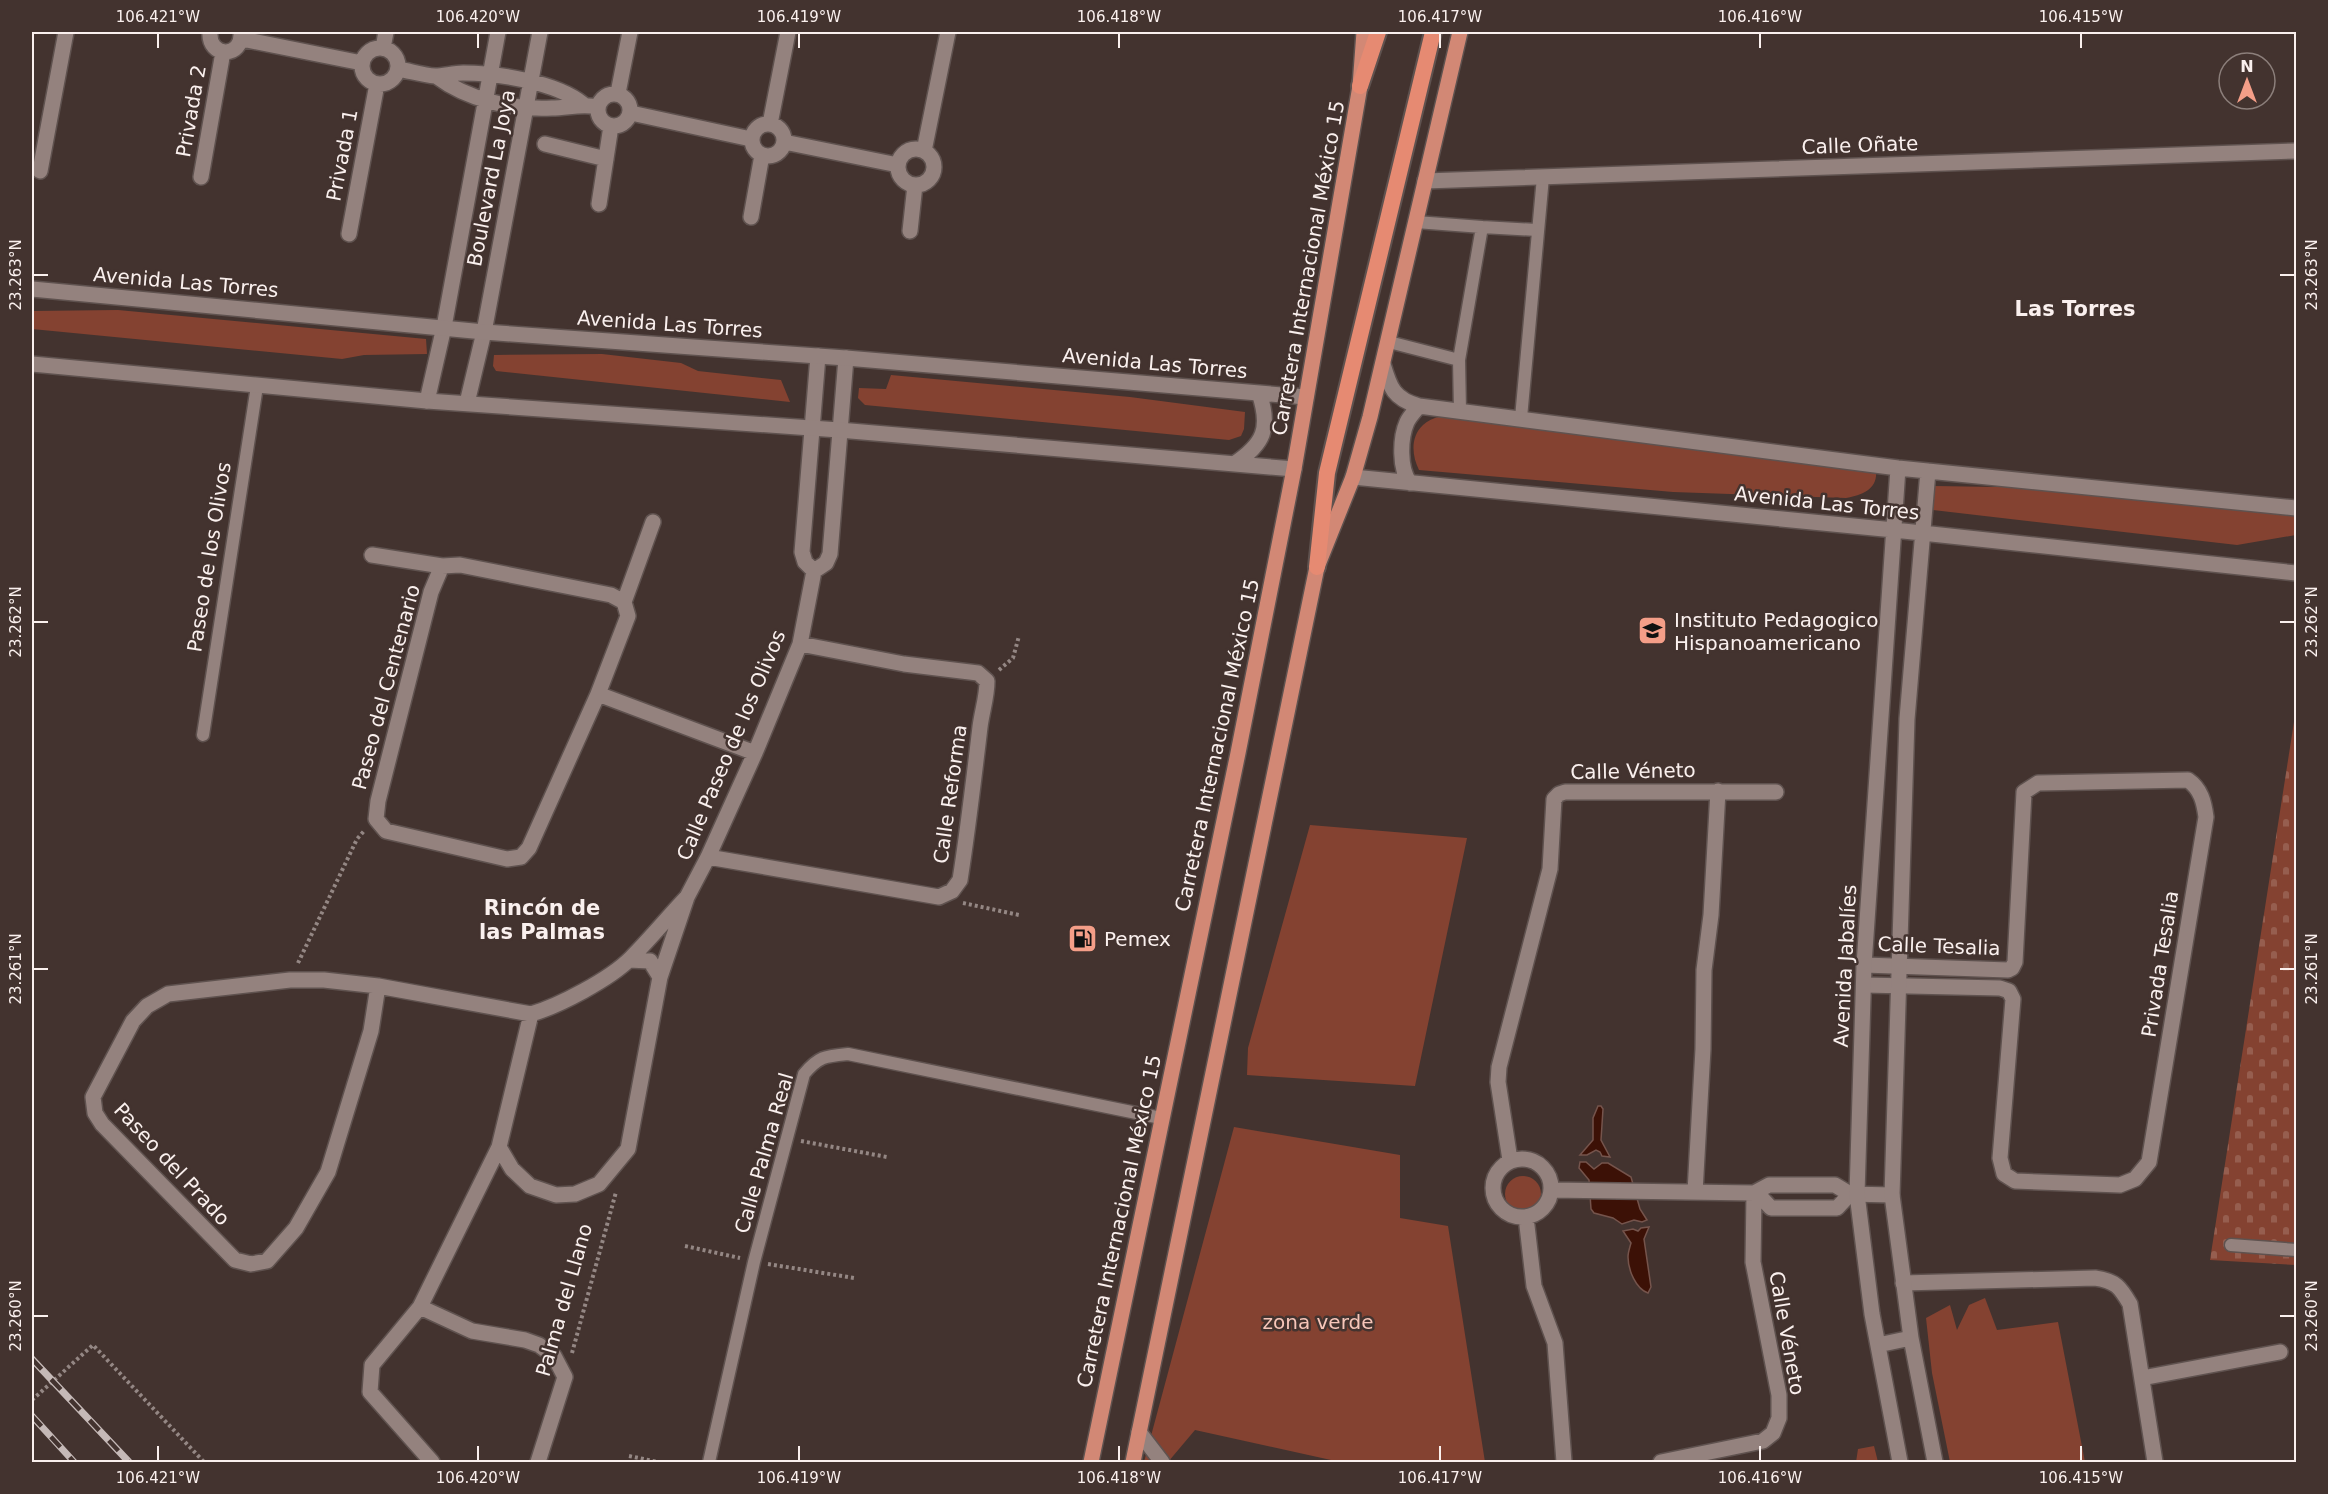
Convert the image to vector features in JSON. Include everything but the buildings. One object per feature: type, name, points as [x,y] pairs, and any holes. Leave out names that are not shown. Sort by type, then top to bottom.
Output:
[{"type":"highway","points":[[1360,86],[1378,32]]},
{"type":"highway","points":[[1317,567],[1327,473],[1433,32]]},
{"type":"main road","name":"Carretera Internacional México 15","points":[[1091,1462],[1238,753],[1294,469],[1360,86],[1364,32]]},
{"type":"main road","points":[[1133,1462],[1317,567],[1353,477],[1370,417],[1460,32]]},
{"type":"street","points":[[40,171],[66,32]]},
{"type":"street","points":[[207,32],[215,48],[223,52],[231,51],[238,46],[242,35],[362,63]]},
{"type":"street","points":[[383,48],[386,32]]},
{"type":"street","name":"Boulevard La Joya","points":[[444,327],[498,32]]},
{"type":"street","name":"Boulevard La Joya","points":[[484,332],[540,32]]},
{"type":"street","points":[[618,93],[630,32]]},
{"type":"street","points":[[770,124],[788,32]]},
{"type":"street","points":[[924,151],[948,32]]},
{"type":"street","points":[[383,48],[392,51],[397,59],[398,69],[387,83],[377,84],[369,80],[363,72],[362,63],[366,54],[374,49],[383,48]]},
{"type":"street","name":"Privada 2","points":[[201,177],[223,52]]},
{"type":"street","points":[[398,69],[436,76],[451,73],[490,75],[552,87],[570,93],[583,104]]},
{"type":"street","points":[[436,76],[449,85],[485,100],[526,107],[550,108],[583,104],[598,107]]},
{"type":"street","name":"Privada 1","points":[[349,234],[377,84]]},
{"type":"street","points":[[618,93],[629,103],[631,113],[626,122],[612,126],[599,117],[598,107],[603,98],[618,93]]},
{"type":"street","points":[[631,113],[751,139]]},
{"type":"street","points":[[770,124],[779,129],[784,142],[781,149],[773,155],[762,155],[754,149],[751,139],[754,131],[761,125],[770,124]]},
{"type":"street","points":[[599,204],[612,126]]},
{"type":"street","points":[[784,142],[898,165]]},
{"type":"street","points":[[545,144],[606,159]]},
{"type":"street","points":[[916,149],[924,151],[932,157],[934,167],[932,176],[925,183],[915,185],[906,182],[899,174],[898,165],[901,157],[907,151],[916,149]]},
{"type":"street","name":"Calle Oñate","points":[[1425,181],[2296,151]]},
{"type":"street","points":[[751,217],[762,155]]},
{"type":"street","points":[[910,231],[915,185]]},
{"type":"street","name":"Avenida Las Torres","points":[[32,289],[484,332],[846,358],[1306,398]]},
{"type":"street","points":[[427,400],[444,327]]},
{"type":"street","points":[[466,403],[484,332]]},
{"type":"street","points":[[814,571],[805,562],[802,552],[818,356]]},
{"type":"street","name":"Calle Paseo de los Olivos","points":[[687,897],[708,857],[755,753],[800,644],[814,571],[826,563],[830,554],[846,358]]},
{"type":"street","points":[[32,364],[257,386],[839,430],[1294,469]]},
{"type":"street","points":[[1383,364],[1393,391],[1406,403],[1419,406],[1898,468],[2296,508]]},
{"type":"street","points":[[1234,464],[1254,451],[1263,435],[1266,414],[1259,393]]},
{"type":"street","points":[[1410,483],[1404,471],[1404,434],[1407,423],[1419,406]]},
{"type":"street","name":"Avenida Jabalíes","points":[[1898,468],[1864,965],[1853,1194],[1872,1314],[1900,1462]]},
{"type":"street","points":[[1928,471],[1907,719],[1892,1195],[1911,1338],[1935,1462]]},
{"type":"street","name":"Avenida Las Torres","points":[[1353,477],[1894,530],[2296,573]]},
{"type":"street","points":[[376,819],[386,831],[507,859],[521,857],[529,848],[598,694],[627,616],[624,602],[653,522]]},
{"type":"street","points":[[372,555],[442,566],[460,565],[610,594],[624,602]]},
{"type":"street","name":"Paseo del Centenario","points":[[376,819],[378,801],[431,592],[442,566]]},
{"type":"street","points":[[800,644],[903,664],[978,673],[987,681]]},
{"type":"street","name":"Calle Reforma","points":[[939,897],[952,891],[960,880],[981,723],[987,698],[987,681]]},
{"type":"street","points":[[598,694],[755,753]]},
{"type":"street","name":"Privada Tesalia","points":[[2009,991],[2013,999],[2000,1158],[2004,1174],[2015,1181],[2120,1185],[2135,1179],[2149,1162],[2206,817],[2204,803],[2196,786],[2188,780],[2038,783],[2024,792],[2015,962],[2012,968]]},
{"type":"street","points":[[1718,791],[1776,792]]},
{"type":"street","name":"Calle Véneto","points":[[1510,1160],[1498,1082],[1499,1067],[1550,869],[1554,799],[1565,792],[1718,791],[1711,915],[1704,970],[1703,1049],[1695,1192]]},
{"type":"street","points":[[708,857],[939,897]]},
{"type":"street","points":[[432,1462],[370,1392],[372,1365],[420,1307],[499,1147],[531,1014],[557,1004],[603,979],[629,960],[687,897]]},
{"type":"street","points":[[499,1147],[512,1169],[530,1186],[556,1195],[575,1194],[599,1184],[628,1149],[660,977],[687,897]]},
{"type":"street","points":[[629,960],[650,961],[660,977]]},
{"type":"street","name":"Calle Tesalia","points":[[1864,965],[2008,970],[2012,968]]},
{"type":"street","name":"Paseo del Prado","points":[[378,986],[371,1031],[328,1172],[296,1228],[267,1261],[251,1264],[235,1260],[102,1124],[95,1113],[93,1096],[133,1021],[147,1006],[168,994],[290,980],[324,980],[378,986],[531,1014]]},
{"type":"street","name":"Calle Tesalia","points":[[1864,984],[2000,988],[2009,991]]},
{"type":"street","points":[[1520,1158],[1530,1159],[1546,1171],[1551,1190],[1546,1205],[1534,1215],[1526,1217],[1508,1214],[1500,1208],[1492,1191],[1496,1173],[1510,1160],[1520,1158]]},
{"type":"street","points":[[1551,1190],[1755,1193],[1769,1185],[1835,1185],[1853,1194],[1892,1195]]},
{"type":"street","points":[[1755,1193],[1771,1208],[1837,1208],[1853,1194]]},
{"type":"street","name":"Calle Véneto","points":[[1661,1462],[1763,1441],[1773,1434],[1779,1418],[1779,1395],[1753,1262],[1755,1193]]},
{"type":"street","points":[[1526,1217],[1534,1286],[1555,1343],[1564,1462]]},
{"type":"street","points":[[1903,1282],[2095,1278],[2107,1280],[2120,1287],[2130,1304],[2155,1462]]},
{"type":"street","points":[[420,1307],[472,1331],[539,1345],[554,1356],[565,1377]]},
{"type":"street","points":[[1878,1345],[1911,1338]]},
{"type":"street","points":[[2142,1378],[2280,1352]]},
{"type":"street","name":"Palma del Llano","points":[[538,1462],[565,1377]]},
{"type":"street","points":[[1139,1432],[1162,1462]]},
{"type":"lane","points":[[1521,418],[1543,177]]},
{"type":"lane","points":[[1416,222],[1537,230]]},
{"type":"lane","points":[[1460,411],[1459,360],[1482,227]]},
{"type":"lane","points":[[1389,342],[1459,360]]},
{"type":"lane","name":"Paseo de los Olivos","points":[[203,735],[257,386]]},
{"type":"lane","name":"Calle Palma Real","points":[[709,1462],[752,1273],[786,1138],[804,1074],[815,1060],[848,1054],[1161,1118]]},
{"type":"lane","points":[[2231,1245],[2296,1251]]},
{"type":"path","points":[[987,681],[1013,658],[1019,636]]},
{"type":"path","points":[[290,980],[357,839],[376,819]]},
{"type":"path","points":[[939,897],[1019,915]]},
{"type":"path","points":[[786,1138],[886,1157]]},
{"type":"path","name":"Palma del Llano","points":[[565,1377],[617,1189]]},
{"type":"path","points":[[32,1400],[93,1345],[204,1462]]},
{"type":"path","points":[[629,1456],[658,1462]]},
{"type":"green space","points":[[118,310],[426,339],[427,354],[364,355],[342,359],[32,329],[32,311]]},
{"type":"green space","points":[[602,354],[681,363],[698,371],[781,380],[790,402],[496,371],[493,366],[494,355]]},
{"type":"green space","points":[[891,375],[1130,397],[1245,412],[1244,429],[1241,436],[1229,440],[865,405],[858,398],[859,388],[886,389]]},
{"type":"green space","points":[[1460,411],[1876,470],[1876,477],[1868,490],[1846,498],[1673,492],[1419,470],[1415,459],[1414,441],[1419,430],[1431,420]]},
{"type":"green space","points":[[2056,482],[2296,503],[2296,535],[2237,545],[1933,510],[1934,486],[1997,487]]},
{"type":"green space","points":[[2296,709],[2296,1265],[2210,1260]]},
{"type":"green space","points":[[1310,825],[1467,838],[1415,1086],[1247,1075],[1248,1048]]},
{"type":"green space","name":"zona verde","points":[[1234,1127],[1400,1155],[1400,1218],[1448,1226],[1485,1462],[1340,1462],[1195,1430],[1168,1462],[1144,1462]]},
{"type":"green space","points":[[1523,1176],[1536,1181],[1541,1194],[1536,1207],[1523,1212],[1510,1207],[1505,1194],[1510,1181]]},
{"type":"green space","points":[[1985,1298],[1997,1330],[2058,1322],[2085,1462],[1950,1462],[1932,1373],[1926,1318],[1950,1305],[1957,1330],[1969,1305]]},
{"type":"green space","points":[[1874,1446],[1878,1462],[1856,1462],[1858,1449]]},
{"type":"shaded area","points":[[1598,1106],[1603,1109],[1601,1140],[1610,1157],[1602,1156],[1596,1150],[1587,1155],[1580,1155],[1593,1140],[1593,1118]]},
{"type":"shaded area","points":[[1580,1162],[1586,1162],[1594,1169],[1602,1163],[1608,1163],[1631,1177],[1640,1209],[1647,1220],[1642,1222],[1634,1220],[1622,1224],[1613,1218],[1594,1213],[1591,1209],[1589,1180],[1579,1168]]},
{"type":"shaded area","points":[[1649,1227],[1644,1239],[1651,1287],[1648,1293],[1640,1288],[1631,1273],[1628,1257],[1631,1243],[1623,1231],[1633,1229],[1638,1231]]},
{"type":"railway","points":[[32,1359],[129,1462]]},
{"type":"railway","points":[[32,1416],[74,1462]]},
{"type":"place","name":"Instituto Pedagogico Hispanoamericano","points":[[1653,631]]},
{"type":"place","name":"Pemex","points":[[1083,939]]},
{"type":"district","name":"Las Torres","points":[[2075,309]]},
{"type":"district","name":"Rincón de las Palmas","points":[[542,920]]}]
